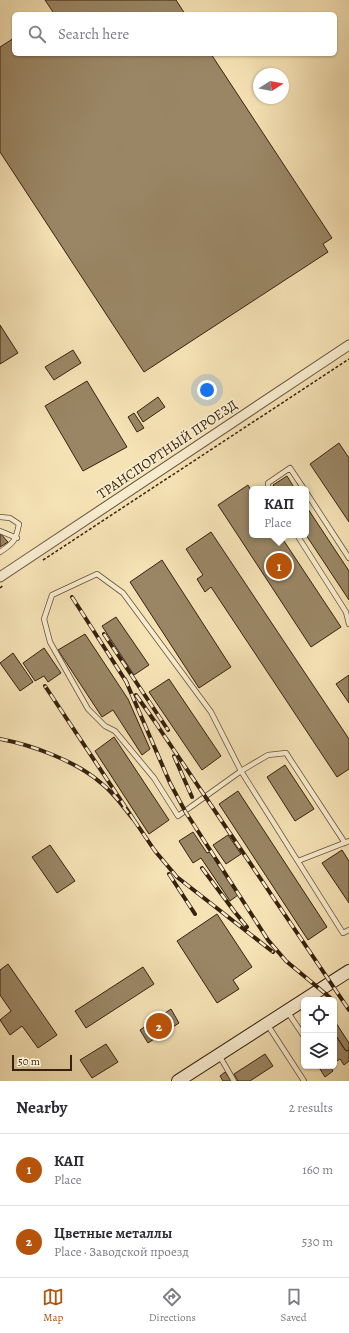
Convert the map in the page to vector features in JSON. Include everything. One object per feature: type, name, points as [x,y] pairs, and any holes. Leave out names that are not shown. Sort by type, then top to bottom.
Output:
[{"type":"street","name":"ТРАНСПОРТНЫЙ ПРОЕЗД","points":[[3,580],[349,345]]},
{"type":"street","points":[[178,1081],[349,971]]},
{"type":"lane","points":[[268,486],[268,483],[290,468],[302,486]]},
{"type":"lane","points":[[309,497],[349,558]]},
{"type":"lane","points":[[0,516],[10,518],[19,524],[17,538],[11,545],[0,552]]},
{"type":"lane","points":[[0,531],[17,538]]},
{"type":"lane","points":[[299,538],[346,612],[349,624]]},
{"type":"lane","points":[[298,860],[347,842],[286,754],[268,755],[241,771],[178,816],[154,778],[115,731],[105,726],[88,709],[50,642],[44,619],[52,595],[97,574],[123,593],[211,712],[241,771],[343,933],[349,930]]},
{"type":"lane","points":[[287,1011],[302,1033]]},
{"type":"lane","points":[[267,1024],[304,1081]]},
{"type":"lane","points":[[219,1055],[234,1081]]},
{"type":"path","points":[[40,562],[349,359]]},
{"type":"path","points":[[0,588],[3,580]]},
{"type":"building","points":[[45,0],[176,0],[184,12],[53,12]]},
{"type":"building","points":[[12,39],[12,56],[212,56],[332,238],[323,244],[328,252],[144,372],[0,152],[0,47]]},
{"type":"building","points":[[0,325],[18,353],[0,364]]},
{"type":"building","points":[[73,350],[81,363],[54,380],[45,367]]},
{"type":"building","points":[[87,381],[127,447],[83,471],[45,406]]},
{"type":"building","points":[[158,397],[165,407],[143,422],[137,412]]},
{"type":"building","points":[[134,413],[144,428],[137,432],[128,417]]},
{"type":"building","points":[[339,443],[349,458],[349,522],[310,464]]},
{"type":"building","points":[[287,476],[293,486],[274,486],[273,485]]},
{"type":"building","points":[[248,485],[249,538],[282,538],[341,627],[311,647],[218,505]]},
{"type":"building","points":[[309,511],[349,571],[349,600],[308,538]]},
{"type":"building","points":[[211,532],[349,739],[349,769],[337,777],[211,587],[205,592],[197,579],[203,575],[186,549]]},
{"type":"building","points":[[0,533],[8,542],[0,547]]},
{"type":"building","points":[[162,560],[231,667],[199,688],[130,582]]},
{"type":"building","points":[[116,617],[149,665],[134,675],[102,626]]},
{"type":"building","points":[[85,634],[128,699],[150,749],[142,755],[113,710],[102,717],[58,650]]},
{"type":"building","points":[[44,648],[61,673],[48,682],[44,676],[35,681],[23,663]]},
{"type":"building","points":[[13,653],[33,682],[20,691],[0,663]]},
{"type":"building","points":[[349,675],[349,703],[336,684]]},
{"type":"building","points":[[169,679],[221,756],[202,770],[149,692]]},
{"type":"building","points":[[114,737],[169,820],[149,834],[95,751]]},
{"type":"building","points":[[285,765],[314,809],[295,821],[267,777]]},
{"type":"building","points":[[238,791],[327,927],[308,940],[219,804]]},
{"type":"building","points":[[193,832],[207,853],[210,852],[238,895],[230,901],[201,858],[193,863],[179,841]]},
{"type":"building","points":[[228,835],[241,854],[226,864],[213,845]]},
{"type":"building","points":[[50,845],[75,881],[57,893],[32,857]]},
{"type":"building","points":[[342,850],[349,861],[349,903],[322,863]]},
{"type":"building","points":[[217,914],[252,967],[233,980],[239,989],[217,1003],[177,941]]},
{"type":"building","points":[[8,964],[57,1035],[38,1048],[22,1026],[10,1035],[0,1020],[11,1011],[0,995],[0,970]]},
{"type":"building","points":[[143,967],[154,984],[86,1028],[75,1011]]},
{"type":"building","points":[[171,1009],[179,1023],[148,1043],[140,1030]]},
{"type":"building","points":[[337,1025],[349,1043],[349,1050],[346,1051],[337,1038]]},
{"type":"building","points":[[337,1038],[346,1051],[349,1050],[349,1061],[344,1065],[340,1059],[337,1061]]},
{"type":"building","points":[[106,1044],[118,1062],[92,1078],[80,1060]]},
{"type":"building","points":[[265,1054],[273,1066],[250,1081],[238,1081],[234,1074]]},
{"type":"building","points":[[320,1069],[332,1069],[333,1071],[325,1077]]},
{"type":"building","points":[[225,1072],[231,1081],[223,1081],[220,1076]]},
{"type":"railway","points":[[72,597],[127,683]]},
{"type":"railway","points":[[104,634],[168,730]]},
{"type":"railway","points":[[125,679],[170,783],[185,811],[268,940],[286,961],[329,997]]},
{"type":"railway","points":[[0,739],[26,745],[53,755],[91,775],[106,787],[134,820],[45,686]]},
{"type":"railway","points":[[136,695],[158,726]]},
{"type":"railway","points":[[155,722],[349,1010]]},
{"type":"railway","points":[[174,756],[192,797]]},
{"type":"railway","points":[[134,820],[155,851],[177,877],[273,952]]},
{"type":"railway","points":[[202,868],[247,927]]},
{"type":"railway","points":[[169,874],[195,914]]},
{"type":"place","name":"КАП","points":[[279,566]]},
{"type":"place","name":"Цветные металлы","points":[[159,1026]]}]
